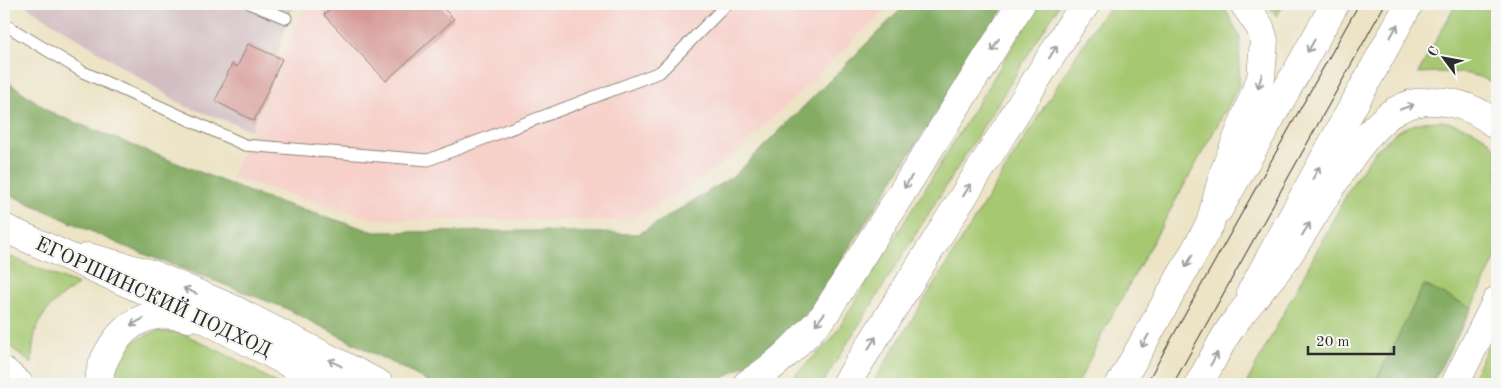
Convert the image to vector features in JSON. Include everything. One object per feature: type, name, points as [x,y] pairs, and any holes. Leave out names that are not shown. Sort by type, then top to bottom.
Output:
[{"type":"main road","points":[[747,384],[776,365],[822,317],[1021,4]]},
{"type":"main road","points":[[846,384],[1070,26],[1086,4]]},
{"type":"main road","points":[[1210,224],[1215,198],[1257,91],[1264,62],[1264,40],[1260,27],[1244,4]]},
{"type":"main road","points":[[1120,384],[1335,4]]},
{"type":"main road","points":[[1199,384],[1409,4]]},
{"type":"main road","points":[[1231,328],[1282,264],[1340,176],[1378,124],[1396,111],[1413,104],[1433,101],[1456,104],[1472,109],[1497,126]]},
{"type":"main road","name":"ЕГОРШИНСКИЙ ПОДХОД","points":[[4,228],[233,332],[328,384]]},
{"type":"main road","points":[[34,242],[152,274],[231,308],[379,384]]},
{"type":"main road","points":[[1455,384],[1497,300]]},
{"type":"main road","points":[[100,384],[102,362],[111,346],[122,332],[141,319],[173,313],[233,332]]},
{"type":"main road","points":[[4,371],[19,384]]},
{"type":"lane","points":[[252,4],[286,18]]},
{"type":"lane","points":[[4,24],[83,72],[245,145],[428,160],[660,72],[727,4]]},
{"type":"shaded area","points":[[23,4],[294,4],[251,130],[183,105]]},
{"type":"shaded area","points":[[306,4],[891,4],[730,159],[686,188],[629,221],[374,219],[231,177]]},
{"type":"green space","points":[[906,4],[1001,4],[1004,7],[811,308],[792,330],[761,357],[712,384],[433,384],[285,308],[126,247],[4,192],[4,79],[52,113],[262,197],[375,232],[537,231],[639,234],[735,175]]},
{"type":"green space","points":[[1039,4],[1060,4],[822,384],[786,384],[832,339]]},
{"type":"green space","points":[[1113,4],[1223,4],[1240,38],[1239,86],[1103,332],[1078,384],[872,384],[1095,25]]},
{"type":"green space","points":[[1267,4],[1284,4],[1277,16]]},
{"type":"green space","points":[[1456,4],[1497,4],[1497,86],[1469,74],[1449,72],[1418,73]]},
{"type":"green space","points":[[1442,121],[1473,130],[1486,138],[1497,150],[1497,255],[1472,308],[1424,285],[1374,384],[1246,384],[1351,186],[1375,151],[1399,130],[1421,122]]},
{"type":"green space","points":[[4,254],[78,285],[56,301],[42,317],[34,337],[32,364],[4,342]]},
{"type":"green space","points":[[1424,285],[1472,308],[1432,384],[1374,384]]},
{"type":"green space","points":[[1497,329],[1497,373],[1492,384],[1469,384]]},
{"type":"green space","points":[[159,331],[182,333],[239,361],[278,384],[113,384],[117,363],[125,349],[131,343]]},
{"type":"building","points":[[336,4],[439,4],[454,19],[386,81],[324,15]]},
{"type":"building","points":[[248,44],[282,59],[254,121],[215,101],[232,64],[237,67]]},
{"type":"tram line","points":[[1146,384],[1359,4]]},
{"type":"tram line","points":[[1173,384],[1385,4]]}]
